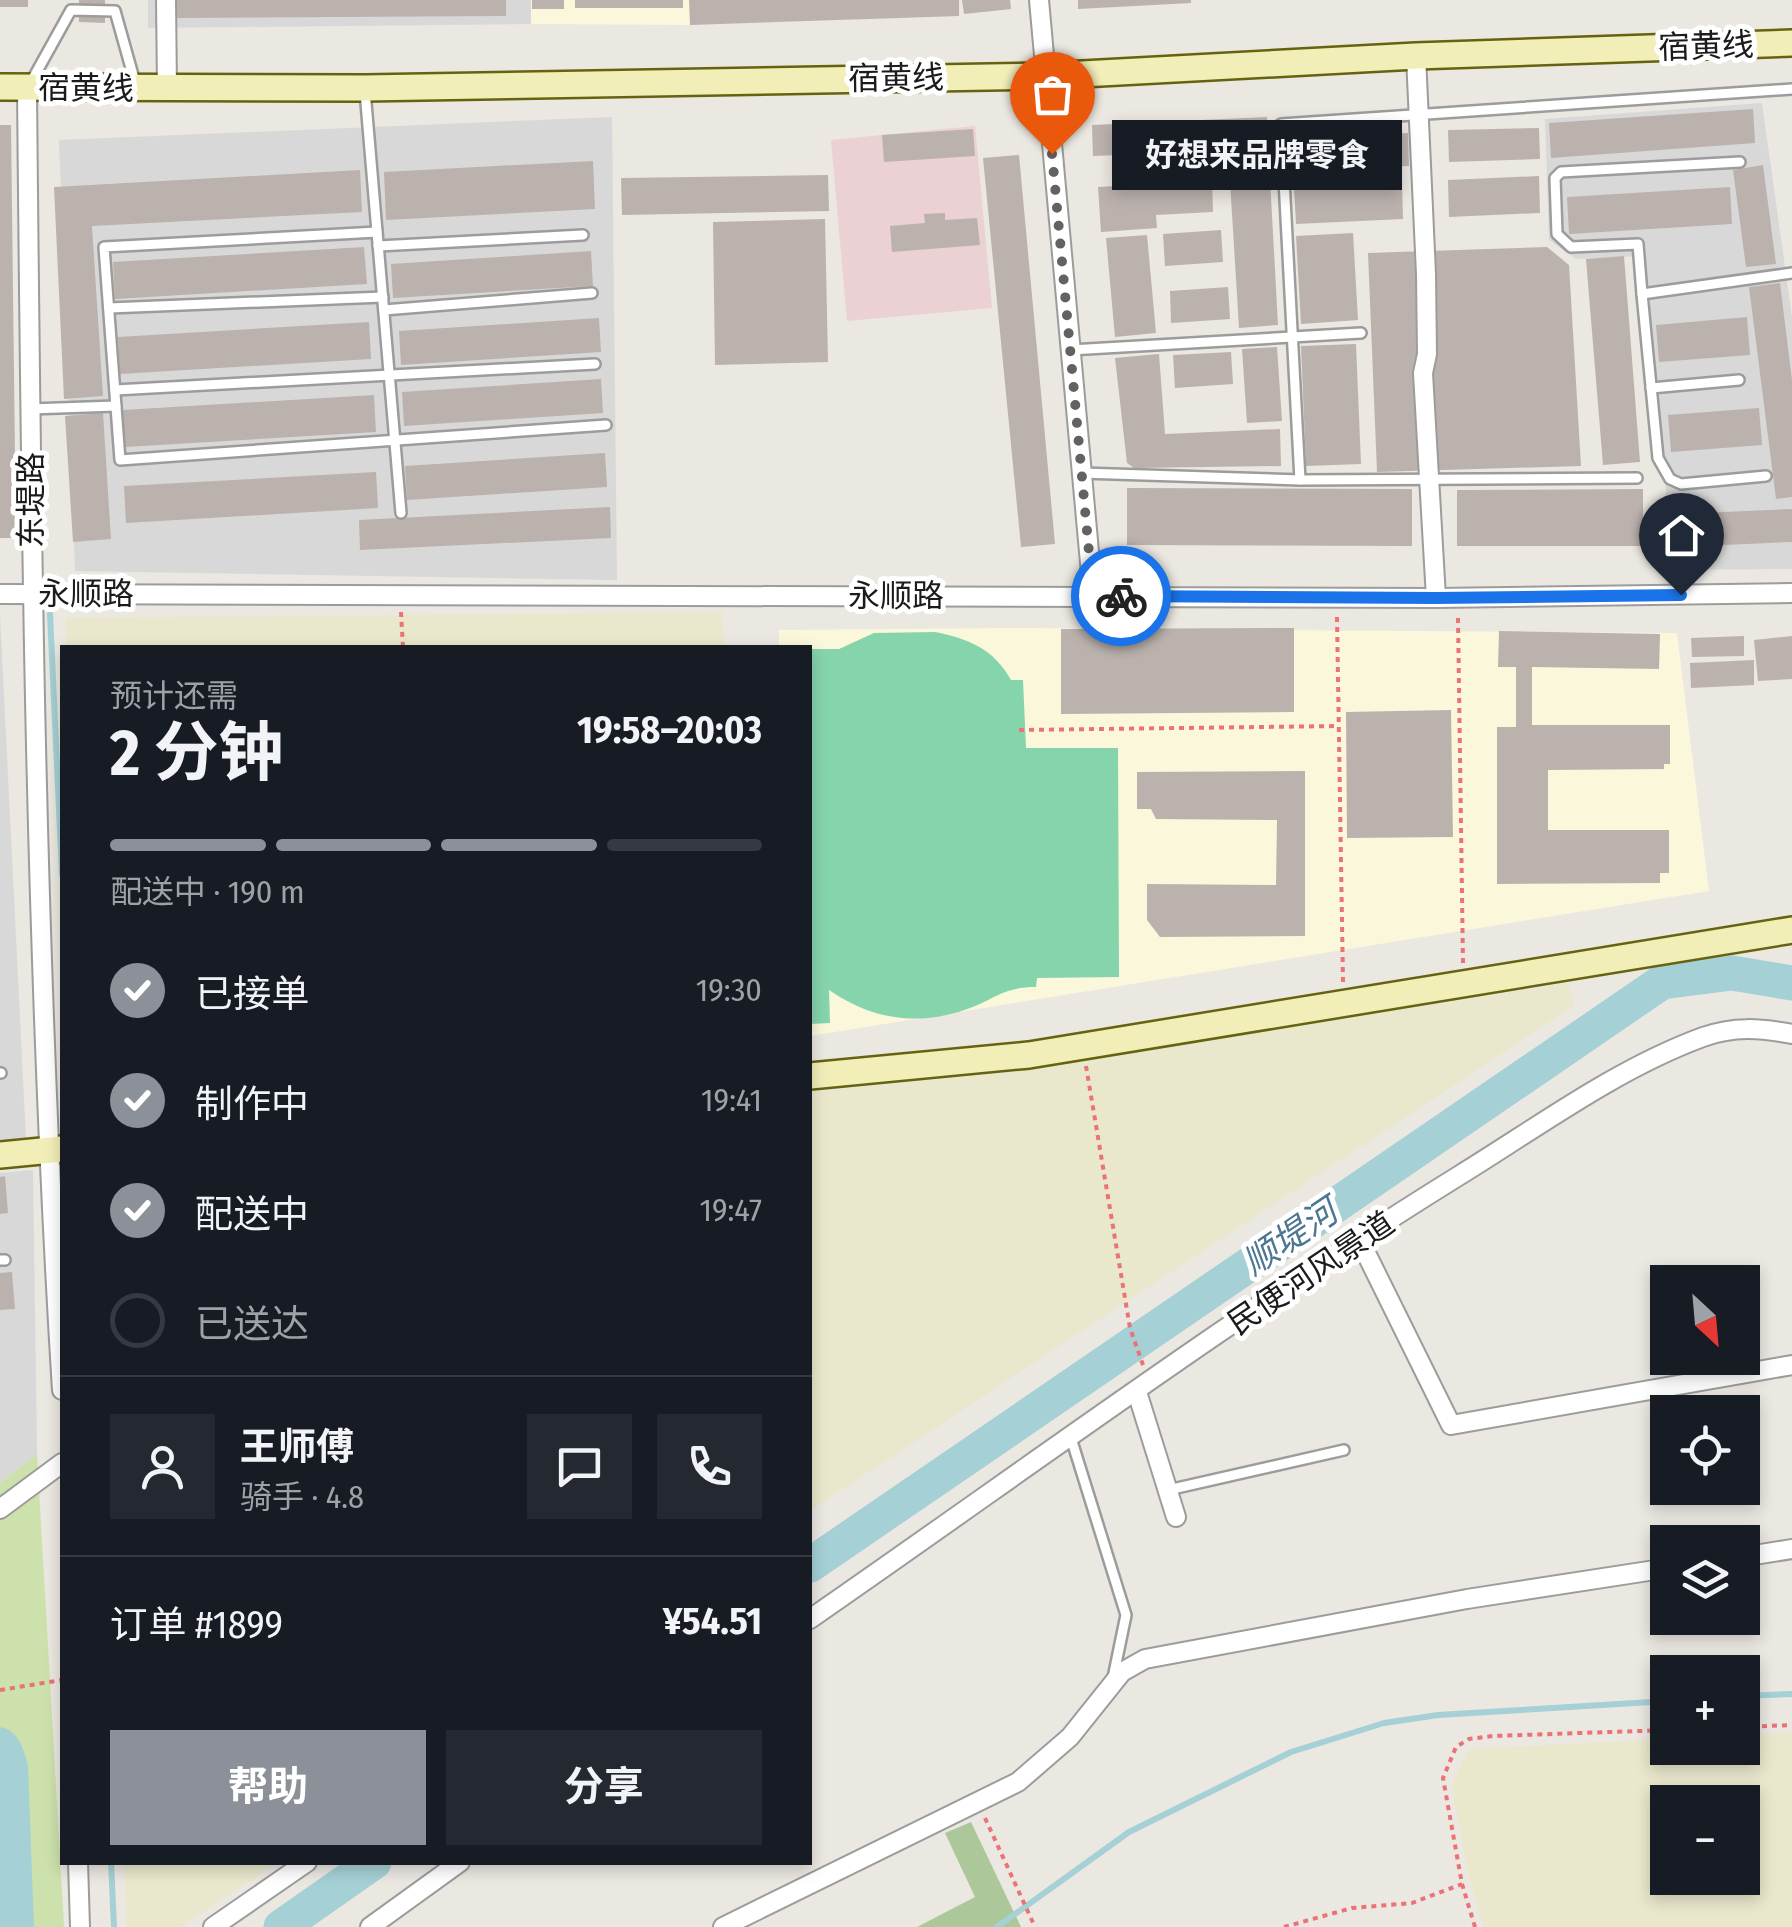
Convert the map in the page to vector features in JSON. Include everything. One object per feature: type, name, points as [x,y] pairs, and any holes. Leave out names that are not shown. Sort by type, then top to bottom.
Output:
[{"type":"main road","name":"宿黄线","points":[[0,87],[365,88],[1045,76],[1416,56],[1792,44]]},
{"type":"main road","points":[[812,1076],[1029,1055],[1792,930]]},
{"type":"main road","points":[[0,1155],[55,1150]]},
{"type":"street","points":[[166,0],[167,88]]},
{"type":"street","points":[[1039,0],[1093,596]]},
{"type":"street","points":[[1416,56],[1427,313],[1423,374],[1436,598]]},
{"type":"street","name":"东堤路","points":[[27,89],[31,594],[60,1321]]},
{"type":"street","name":"永顺路","points":[[0,594],[1458,598],[1792,593]]},
{"type":"street","name":"民便河风景道","points":[[812,1618],[1359,1239],[1658,1056],[1733,1029],[1757,1027],[1792,1034]]},
{"type":"street","points":[[1359,1239],[1451,1425],[1792,1365]]},
{"type":"street","points":[[1137,1392],[1176,1517]]},
{"type":"street","points":[[0,1509],[60,1464]]},
{"type":"street","points":[[1760,1554],[1792,1550]]},
{"type":"street","points":[[724,1927],[1018,1782],[1070,1737],[1122,1672],[1145,1660],[1467,1599],[1650,1571]]},
{"type":"street","points":[[78,1865],[80,1927]]},
{"type":"street","points":[[213,1927],[304,1865]]},
{"type":"street","points":[[370,1927],[456,1865]]},
{"type":"lane","points":[[27,89],[71,10],[116,10],[136,88]]},
{"type":"lane","points":[[365,88],[401,513]]},
{"type":"lane","points":[[1300,480],[1282,124],[1792,89]]},
{"type":"lane","points":[[1740,162],[1562,172],[1554,178],[1557,234],[1570,246],[1638,244],[1658,458],[1670,479],[1681,484],[1766,476]]},
{"type":"lane","points":[[377,232],[104,247],[120,460],[606,424]]},
{"type":"lane","points":[[378,246],[582,235]]},
{"type":"lane","points":[[1642,294],[1792,273]]},
{"type":"lane","points":[[384,310],[592,294]]},
{"type":"lane","points":[[109,308],[383,297]]},
{"type":"lane","points":[[1070,350],[1361,333]]},
{"type":"lane","points":[[114,390],[595,364]]},
{"type":"lane","points":[[1651,388],[1739,380]]},
{"type":"lane","points":[[30,409],[116,406]]},
{"type":"lane","points":[[1081,473],[1300,480],[1637,478]]},
{"type":"lane","points":[[1071,1438],[1126,1616],[1112,1685]]},
{"type":"lane","points":[[1168,1490],[1344,1450]]},
{"type":"path","points":[[400,595],[403,645]]},
{"type":"path","points":[[1337,598],[1343,1002]]},
{"type":"path","points":[[1458,598],[1463,984]]},
{"type":"path","points":[[1018,730],[1339,726]]},
{"type":"path","points":[[1082,1046],[1130,1328],[1145,1371]]},
{"type":"path","points":[[0,1690],[60,1680]]},
{"type":"path","points":[[1760,1726],[1792,1725]]},
{"type":"path","points":[[1476,1927],[1462,1884],[1443,1778],[1456,1747],[1469,1739],[1493,1736],[1650,1731]]},
{"type":"path","points":[[978,1803],[1035,1927]]},
{"type":"path","points":[[1284,1927],[1352,1908],[1412,1903],[1462,1884]]},
{"type":"shaded area","points":[[148,0],[531,0],[531,24],[148,28]]},
{"type":"shaded area","points":[[531,0],[690,0],[691,25],[531,24]]},
{"type":"shaded area","points":[[1762,103],[1792,317],[1792,569],[1665,570],[1666,489],[1644,256],[1576,259],[1549,240],[1545,119]]},
{"type":"shaded area","points":[[612,117],[617,580],[75,571],[59,140]]},
{"type":"shaded area","points":[[975,126],[992,308],[847,321],[831,140]]},
{"type":"shaded area","points":[[0,614],[26,1140],[0,1142]]},
{"type":"shaded area","points":[[779,630],[1677,633],[1709,891],[812,1036],[812,645],[779,645]]},
{"type":"shaded area","points":[[33,1170],[37,1454],[0,1483],[0,1173]]},
{"type":"green space","points":[[722,612],[724,645],[67,645],[65,618]]},
{"type":"green space","points":[[935,632],[959,638],[988,653],[1011,680],[1023,680],[1026,748],[1118,748],[1119,977],[1037,978],[1036,987],[1008,991],[951,1014],[915,1019],[879,1014],[829,990],[830,1023],[812,1024],[812,649],[839,649],[874,633]]},
{"type":"green space","points":[[1569,983],[1575,1005],[812,1510],[812,1092],[979,1075]]},
{"type":"green space","points":[[37,1454],[64,1927],[0,1927],[0,1483]]},
{"type":"green space","points":[[1792,1732],[1792,1927],[1484,1927],[1470,1881],[1451,1785],[1469,1749],[1650,1740],[1650,1765],[1760,1765],[1760,1734]]},
{"type":"green space","points":[[971,1822],[1021,1927],[917,1927],[975,1897],[945,1833]]},
{"type":"green space","points":[[124,1865],[274,1865],[180,1927],[127,1927]]},
{"type":"water","points":[[0,1727],[16,1736],[28,1765],[34,1927],[0,1927]]},
{"type":"building","points":[[0,0],[28,0],[28,7],[0,7]]},
{"type":"building","points":[[79,0],[105,0],[105,23],[79,22]]},
{"type":"building","points":[[176,0],[506,0],[506,16],[176,18]]},
{"type":"building","points":[[532,0],[564,0],[564,9],[532,9]]},
{"type":"building","points":[[575,0],[683,0],[683,8],[575,8]]},
{"type":"building","points":[[689,0],[959,0],[959,16],[690,25]]},
{"type":"building","points":[[962,0],[1010,0],[1011,9],[964,14]]},
{"type":"building","points":[[1078,0],[1191,0],[1191,3],[1078,9]]},
{"type":"building","points":[[1753,109],[1755,143],[1551,158],[1549,123]]},
{"type":"building","points":[[1267,117],[1269,149],[1093,156],[1092,125]]},
{"type":"building","points":[[0,125],[11,125],[16,538],[0,538]]},
{"type":"building","points":[[1539,128],[1540,159],[1449,162],[1448,130]]},
{"type":"building","points":[[973,129],[975,156],[884,162],[882,135]]},
{"type":"building","points":[[1408,133],[1409,166],[1290,171],[1289,138]]},
{"type":"building","points":[[1019,155],[1055,544],[1021,547],[983,158]]},
{"type":"building","points":[[593,161],[595,209],[386,220],[384,172]]},
{"type":"building","points":[[1763,165],[1776,264],[1746,267],[1733,170]]},
{"type":"building","points":[[360,170],[362,212],[92,226],[103,396],[64,399],[54,187]]},
{"type":"building","points":[[828,175],[829,211],[622,215],[621,178]]},
{"type":"building","points":[[1539,176],[1540,213],[1449,217],[1448,180]]},
{"type":"building","points":[[1270,179],[1278,325],[1239,328],[1230,181]]},
{"type":"building","points":[[1212,180],[1213,212],[1156,215],[1157,228],[1101,232],[1098,187]]},
{"type":"building","points":[[1402,184],[1403,219],[1296,224],[1294,188]]},
{"type":"building","points":[[1730,187],[1732,224],[1569,234],[1567,197]]},
{"type":"building","points":[[945,213],[945,220],[977,218],[980,245],[892,252],[890,226],[925,223],[924,214]]},
{"type":"building","points":[[825,219],[828,362],[715,365],[713,222]]},
{"type":"building","points":[[1221,230],[1223,262],[1165,266],[1163,234]]},
{"type":"building","points":[[1353,233],[1358,320],[1301,324],[1296,236]]},
{"type":"building","points":[[1147,235],[1156,333],[1115,337],[1106,238]]},
{"type":"building","points":[[364,247],[367,284],[115,299],[113,262]]},
{"type":"building","points":[[1547,247],[1569,265],[1581,466],[1377,472],[1368,253]]},
{"type":"building","points":[[591,251],[593,286],[393,298],[391,264]]},
{"type":"building","points":[[1624,256],[1640,462],[1603,465],[1586,259]]},
{"type":"building","points":[[1780,283],[1792,380],[1792,497],[1776,499],[1749,287]]},
{"type":"building","points":[[1228,287],[1230,319],[1171,323],[1170,291]]},
{"type":"building","points":[[1747,317],[1750,355],[1659,362],[1656,325]]},
{"type":"building","points":[[599,318],[601,352],[401,365],[399,331]]},
{"type":"building","points":[[369,322],[371,359],[120,374],[118,337]]},
{"type":"building","points":[[1356,344],[1361,464],[1306,466],[1301,346]]},
{"type":"building","points":[[1277,347],[1282,421],[1247,423],[1242,349]]},
{"type":"building","points":[[1231,352],[1233,384],[1175,388],[1173,355]]},
{"type":"building","points":[[1159,354],[1165,434],[1280,429],[1281,466],[1134,468],[1127,463],[1115,358]]},
{"type":"building","points":[[601,379],[603,413],[404,426],[402,392]]},
{"type":"building","points":[[374,395],[376,432],[125,447],[123,410]]},
{"type":"building","points":[[1759,408],[1762,445],[1671,452],[1668,415]]},
{"type":"building","points":[[103,413],[111,539],[73,542],[65,416]]},
{"type":"building","points":[[605,453],[607,487],[407,500],[405,466]]},
{"type":"building","points":[[376,472],[378,508],[126,523],[124,486]]},
{"type":"building","points":[[1127,488],[1412,489],[1412,546],[1127,545]]},
{"type":"building","points":[[1643,489],[1643,546],[1457,546],[1457,490]]},
{"type":"building","points":[[610,507],[611,538],[360,550],[359,520]]},
{"type":"building","points":[[1792,509],[1792,542],[1679,547],[1678,514]]},
{"type":"building","points":[[1294,628],[1294,712],[1061,714],[1061,629]]},
{"type":"building","points":[[1499,631],[1660,634],[1659,669],[1532,667],[1532,725],[1670,725],[1670,764],[1664,764],[1664,769],[1548,770],[1548,830],[1669,830],[1669,873],[1660,873],[1660,883],[1497,884],[1497,727],[1516,727],[1516,667],[1498,667]]},
{"type":"building","points":[[1744,636],[1744,656],[1692,657],[1691,638]]},
{"type":"building","points":[[1792,636],[1792,679],[1758,681],[1754,640]]},
{"type":"building","points":[[1754,660],[1754,685],[1691,688],[1690,663]]},
{"type":"building","points":[[1451,710],[1453,837],[1347,838],[1346,712]]},
{"type":"building","points":[[1305,771],[1305,936],[1160,937],[1147,920],[1147,884],[1276,885],[1277,820],[1156,819],[1151,809],[1137,809],[1137,772]]},
{"type":"building","points":[[5,1176],[8,1213],[0,1214],[0,1177]]},
{"type":"building","points":[[12,1272],[15,1309],[0,1310],[0,1273]]},
{"type":"waterway","points":[[50,614],[60,831]]},
{"type":"waterway","name":"顺堤河","points":[[812,1564],[1662,982],[1732,973],[1792,983]]},
{"type":"waterway","points":[[1760,1695],[1792,1694]]},
{"type":"waterway","points":[[997,1927],[1129,1832],[1291,1752],[1384,1723],[1438,1715],[1650,1702]]},
{"type":"waterway","points":[[111,1865],[114,1927]]},
{"type":"waterway","name":"顺堤河","points":[[281,1927],[370,1865]]},
{"type":"way so far","points":[[1052,154],[1093,596],[1121,596]]},
{"type":"place","name":"好想来品牌零食","points":[[1052,154]]},
{"type":"route","points":[[1121,596],[1681,595]]}]
